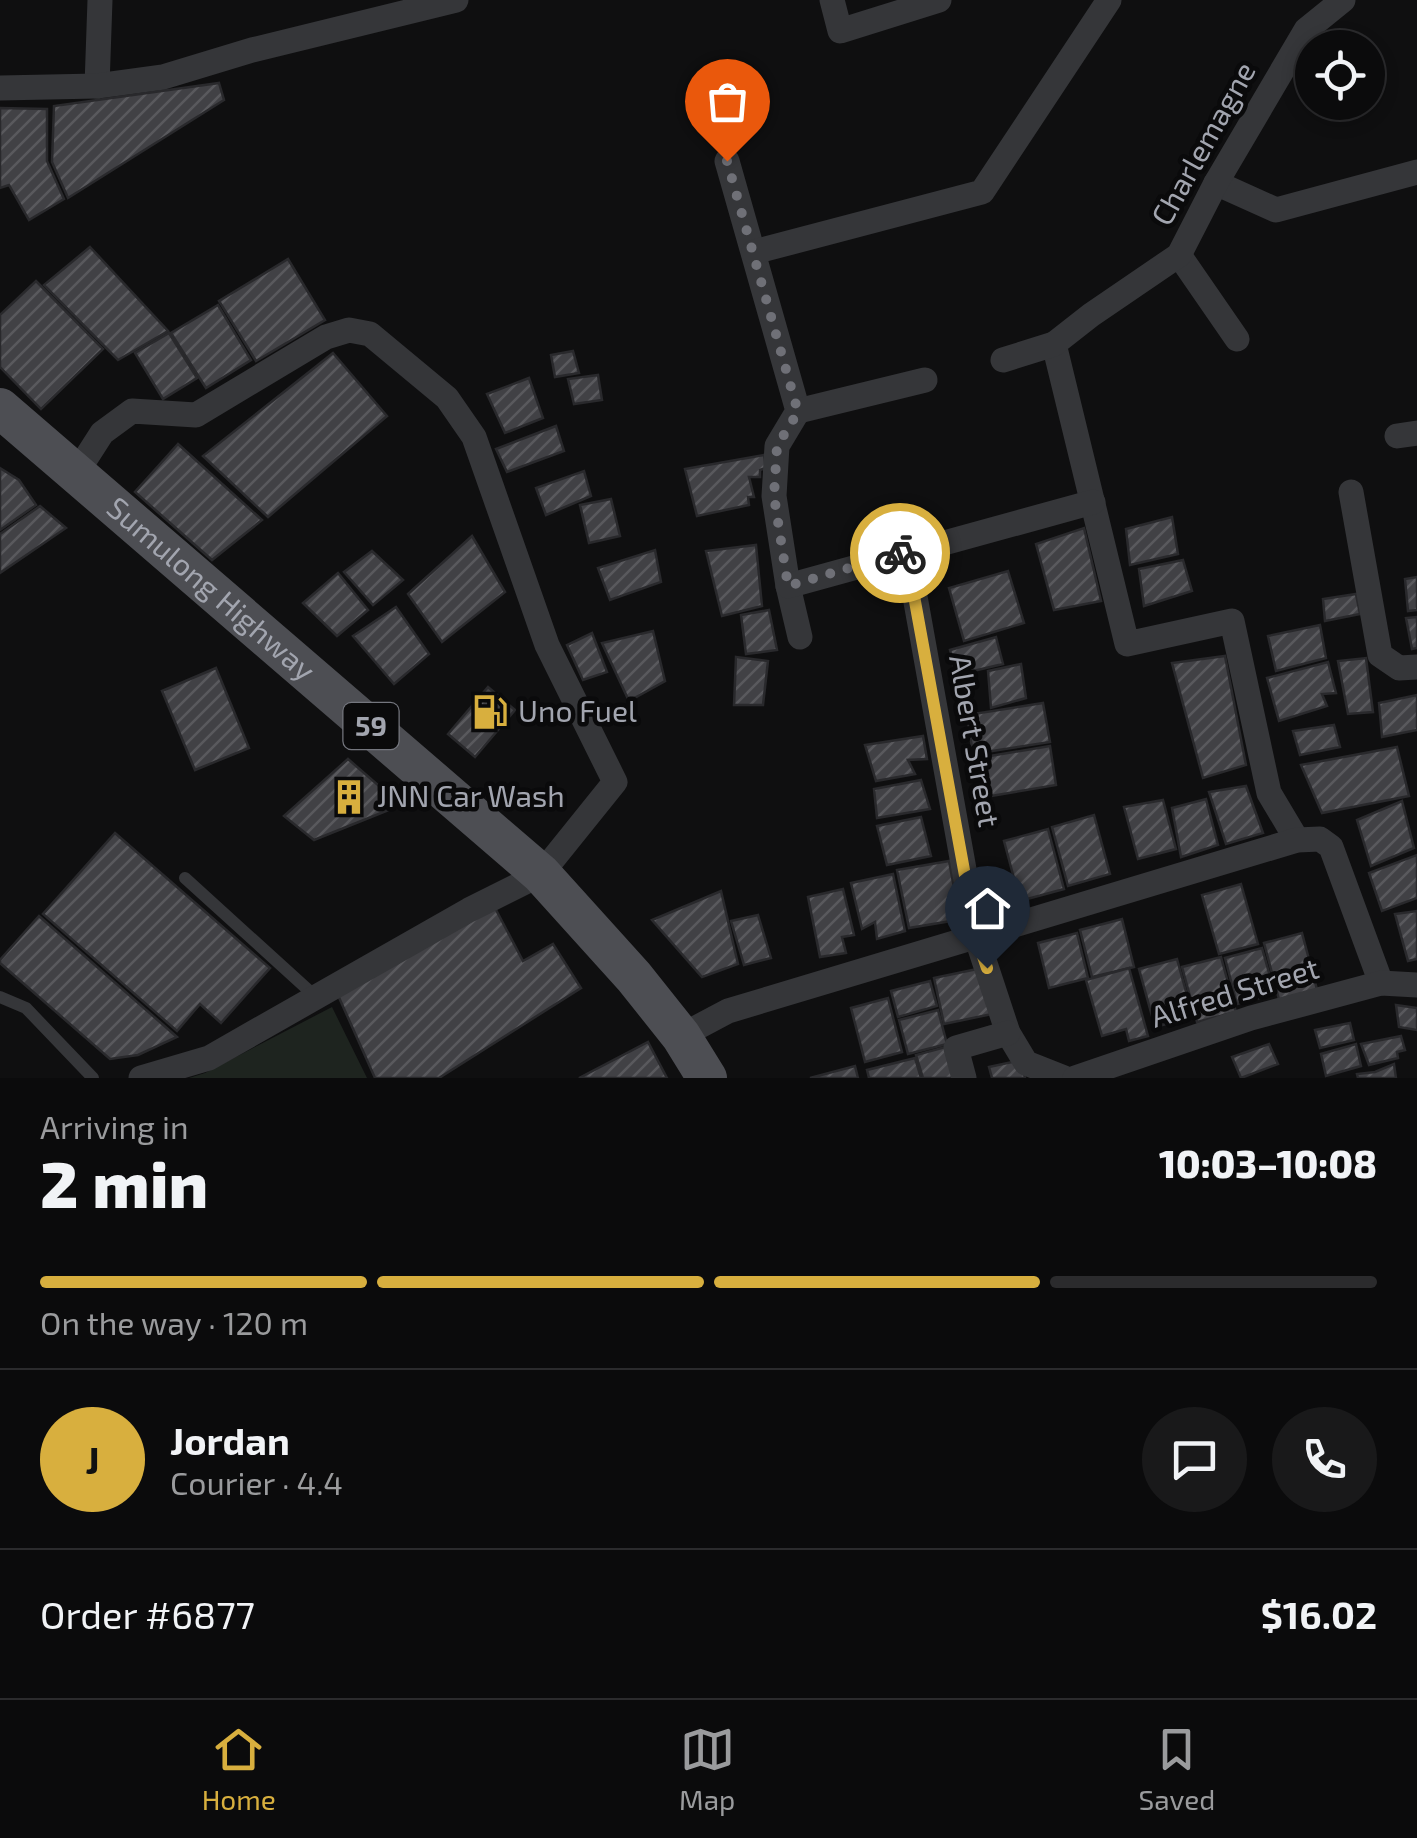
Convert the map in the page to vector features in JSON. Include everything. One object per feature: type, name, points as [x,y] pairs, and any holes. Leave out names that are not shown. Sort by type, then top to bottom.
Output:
[{"type":"main road","name":"Sumulong Highway","points":[[5,421],[77,472],[541,874],[634,977],[681,1036],[707,1078]]},
{"type":"street","points":[[97,86],[100,0]]},
{"type":"street","points":[[0,88],[97,86],[163,77],[252,50],[456,0]]},
{"type":"street","points":[[832,0],[840,31],[939,0]]},
{"type":"street","points":[[754,252],[982,192],[1108,0]]},
{"type":"street","name":"Charlemagne","points":[[1003,360],[1054,344],[1179,255],[1216,183],[1306,30],[1343,0]]},
{"type":"street","points":[[727,161],[798,412]]},
{"type":"street","points":[[1216,183],[1276,210],[1417,172]]},
{"type":"street","points":[[1179,255],[1237,339]]},
{"type":"street","points":[[77,472],[102,433],[132,411],[196,414],[326,337],[349,330],[370,334],[447,398],[474,437],[547,645],[616,782],[541,874],[469,910],[209,1058],[141,1078]]},
{"type":"street","points":[[1054,344],[1127,644],[1232,621],[1269,793],[1298,840]]},
{"type":"street","points":[[800,637],[774,496],[777,446],[798,412],[926,380]]},
{"type":"street","points":[[1350,492],[1380,655],[1399,668],[1417,666]]},
{"type":"street","points":[[788,586],[1093,502]]},
{"type":"street","name":"Albert Street","points":[[906,552],[976,936],[1008,1033]]},
{"type":"street","points":[[681,1036],[728,1011],[1298,840],[1320,839],[1331,847],[1381,983]]},
{"type":"street","name":"Alfred Street","points":[[1074,1078],[1251,1018],[1381,983],[1417,985]]},
{"type":"street","points":[[964,1078],[956,1048],[1008,1033],[1026,1062],[1064,1078]]},
{"type":"lane","points":[[185,878],[316,996]]},
{"type":"lane","points":[[0,996],[26,1008],[93,1078]]},
{"type":"shaded area","points":[[332,1007],[367,1078],[189,1078],[205,1073]]},
{"type":"building","points":[[219,83],[224,100],[68,198],[52,162],[54,106]]},
{"type":"building","points":[[0,108],[47,109],[47,161],[64,199],[29,220],[9,185],[0,188]]},
{"type":"building","points":[[90,247],[168,331],[118,360],[44,285]]},
{"type":"building","points":[[288,259],[325,320],[256,361],[219,301]]},
{"type":"building","points":[[36,281],[103,349],[41,409],[0,367],[0,315]]},
{"type":"building","points":[[218,305],[251,360],[206,388],[171,333]]},
{"type":"building","points":[[169,333],[197,378],[163,399],[135,353]]},
{"type":"building","points":[[573,351],[579,373],[555,377],[551,355]]},
{"type":"building","points":[[333,353],[387,416],[268,517],[203,456]]},
{"type":"building","points":[[598,375],[602,400],[574,404],[568,379]]},
{"type":"building","points":[[529,378],[543,418],[505,433],[487,394]]},
{"type":"building","points":[[556,426],[564,451],[507,472],[496,449]]},
{"type":"building","points":[[178,444],[262,520],[212,560],[135,492]]},
{"type":"building","points":[[764,455],[766,468],[760,470],[760,477],[749,477],[754,497],[748,497],[749,505],[697,516],[685,469]]},
{"type":"building","points":[[0,468],[19,480],[36,505],[0,530]]},
{"type":"building","points":[[584,471],[591,496],[546,515],[536,488]]},
{"type":"building","points":[[611,499],[620,536],[589,543],[580,505]]},
{"type":"building","points":[[40,506],[66,528],[0,573],[0,534]]},
{"type":"building","points":[[1172,517],[1178,554],[1130,565],[1126,529]]},
{"type":"building","points":[[1084,528],[1101,601],[1054,610],[1036,544]]},
{"type":"building","points":[[472,536],[505,592],[442,642],[408,594]]},
{"type":"building","points":[[756,545],[762,606],[722,616],[706,551]]},
{"type":"building","points":[[655,550],[661,582],[610,600],[598,568]]},
{"type":"building","points":[[372,551],[403,580],[373,605],[344,572]]},
{"type":"building","points":[[1183,560],[1192,591],[1144,606],[1139,569]]},
{"type":"building","points":[[1008,571],[1024,623],[964,641],[949,588]]},
{"type":"building","points":[[338,573],[368,610],[337,636],[303,603]]},
{"type":"building","points":[[1417,577],[1417,610],[1408,611],[1405,579]]},
{"type":"building","points":[[1356,594],[1360,614],[1325,621],[1323,599]]},
{"type":"building","points":[[396,607],[429,654],[394,684],[353,636]]},
{"type":"building","points":[[769,610],[777,650],[746,654],[741,615]]},
{"type":"building","points":[[1417,617],[1417,648],[1412,649],[1406,618]]},
{"type":"building","points":[[1320,625],[1326,658],[1276,671],[1268,636]]},
{"type":"building","points":[[653,631],[665,681],[629,701],[602,643]]},
{"type":"building","points":[[592,633],[607,672],[583,680],[567,645]]},
{"type":"building","points":[[996,637],[1003,664],[956,675],[950,650]]},
{"type":"building","points":[[1225,656],[1246,765],[1203,778],[1172,663]]},
{"type":"building","points":[[736,657],[768,661],[763,705],[734,705]]},
{"type":"building","points":[[1366,658],[1373,712],[1348,714],[1338,661]]},
{"type":"building","points":[[1328,662],[1336,693],[1322,694],[1327,706],[1279,721],[1267,678]]},
{"type":"building","points":[[1021,664],[1026,698],[991,708],[988,671]]},
{"type":"building","points":[[216,668],[249,748],[195,770],[162,691]]},
{"type":"building","points":[[488,687],[515,710],[475,757],[448,734]]},
{"type":"building","points":[[1417,695],[1417,730],[1382,737],[1379,703]]},
{"type":"building","points":[[1043,703],[1050,742],[973,754],[967,715]]},
{"type":"building","points":[[1334,725],[1340,747],[1300,755],[1293,731]]},
{"type":"building","points":[[923,736],[927,759],[908,760],[915,774],[876,781],[865,745]]},
{"type":"building","points":[[1050,746],[1056,785],[985,797],[978,758]]},
{"type":"building","points":[[1397,747],[1409,796],[1322,813],[1301,765]]},
{"type":"building","name":"JNN Car Wash","points":[[348,759],[401,805],[314,840],[284,816]]},
{"type":"building","points":[[921,780],[930,809],[877,818],[874,789]]},
{"type":"building","points":[[1246,786],[1263,833],[1226,844],[1209,792]]},
{"type":"building","points":[[1206,799],[1218,845],[1181,857],[1172,808]]},
{"type":"building","points":[[1163,800],[1176,849],[1138,859],[1124,807]]},
{"type":"building","points":[[1402,801],[1414,848],[1371,866],[1357,820]]},
{"type":"building","points":[[1094,815],[1110,874],[1068,886],[1052,827]]},
{"type":"building","points":[[921,817],[931,856],[887,865],[877,826]]},
{"type":"building","points":[[1048,829],[1064,889],[1020,901],[1004,841]]},
{"type":"building","points":[[115,833],[270,968],[221,1023],[200,1004],[177,1031],[43,914]]},
{"type":"building","points":[[1417,855],[1417,898],[1382,911],[1369,873]]},
{"type":"building","points":[[949,861],[959,914],[951,921],[909,928],[897,870]]},
{"type":"building","points":[[893,874],[905,931],[877,939],[875,922],[862,929],[851,883]]},
{"type":"building","points":[[1241,884],[1258,944],[1219,954],[1202,895]]},
{"type":"building","points":[[843,889],[854,935],[842,937],[846,953],[820,957],[808,897]]},
{"type":"building","points":[[721,891],[738,964],[702,977],[652,920]]},
{"type":"building","points":[[494,906],[523,961],[553,944],[581,988],[439,1078],[375,1078],[337,993]]},
{"type":"building","points":[[1417,911],[1417,959],[1408,961],[1395,914]]},
{"type":"building","points":[[758,915],[771,958],[744,965],[731,921]]},
{"type":"building","points":[[39,916],[177,1037],[138,1055],[110,1059],[0,963]]},
{"type":"building","points":[[1122,919],[1134,967],[1092,977],[1080,930]]},
{"type":"building","points":[[1077,933],[1088,978],[1049,988],[1038,943]]},
{"type":"building","points":[[1302,933],[1319,997],[1281,1007],[1264,943]]},
{"type":"building","points":[[1262,948],[1275,994],[1237,1004],[1225,958]]},
{"type":"building","points":[[1221,957],[1236,1012],[1197,1022],[1182,967]]},
{"type":"building","points":[[1177,959],[1193,1017],[1155,1027],[1139,969]]},
{"type":"building","points":[[982,968],[992,1014],[944,1024],[934,978]]},
{"type":"building","points":[[1129,968],[1148,1036],[1129,1041],[1126,1029],[1102,1036],[1086,980]]},
{"type":"building","points":[[930,981],[937,1006],[898,1017],[891,991]]},
{"type":"building","points":[[888,998],[902,1052],[865,1062],[851,1008]]},
{"type":"building","points":[[1396,1005],[1417,1008],[1417,1030],[1399,1027]]},
{"type":"building","points":[[938,1010],[947,1044],[908,1054],[899,1020]]},
{"type":"building","points":[[1350,1023],[1354,1040],[1320,1048],[1315,1030]]},
{"type":"building","points":[[1401,1036],[1405,1050],[1397,1052],[1398,1058],[1369,1065],[1361,1044]]},
{"type":"building","points":[[648,1042],[667,1078],[579,1078]]},
{"type":"building","points":[[1269,1044],[1278,1064],[1241,1078],[1232,1057]]},
{"type":"building","points":[[1356,1044],[1361,1066],[1326,1076],[1321,1054]]},
{"type":"building","points":[[949,1046],[958,1078],[923,1078],[916,1055]]},
{"type":"building","points":[[915,1058],[921,1078],[869,1078],[867,1070]]},
{"type":"building","points":[[1021,1060],[1025,1078],[992,1078],[989,1067]]},
{"type":"building","points":[[1394,1064],[1396,1078],[1358,1078],[1357,1074]]},
{"type":"building","points":[[855,1066],[858,1078],[810,1078]]},
{"type":"way so far","points":[[727,161],[798,412],[777,446],[774,496],[788,586],[900,553]]},
{"type":"place","name":"Uno Fuel","points":[[490,712]]},
{"type":"place","name":"JNN Car Wash","points":[[349,797]]},
{"type":"route","points":[[900,553],[906,552],[976,936],[987,968]]}]
